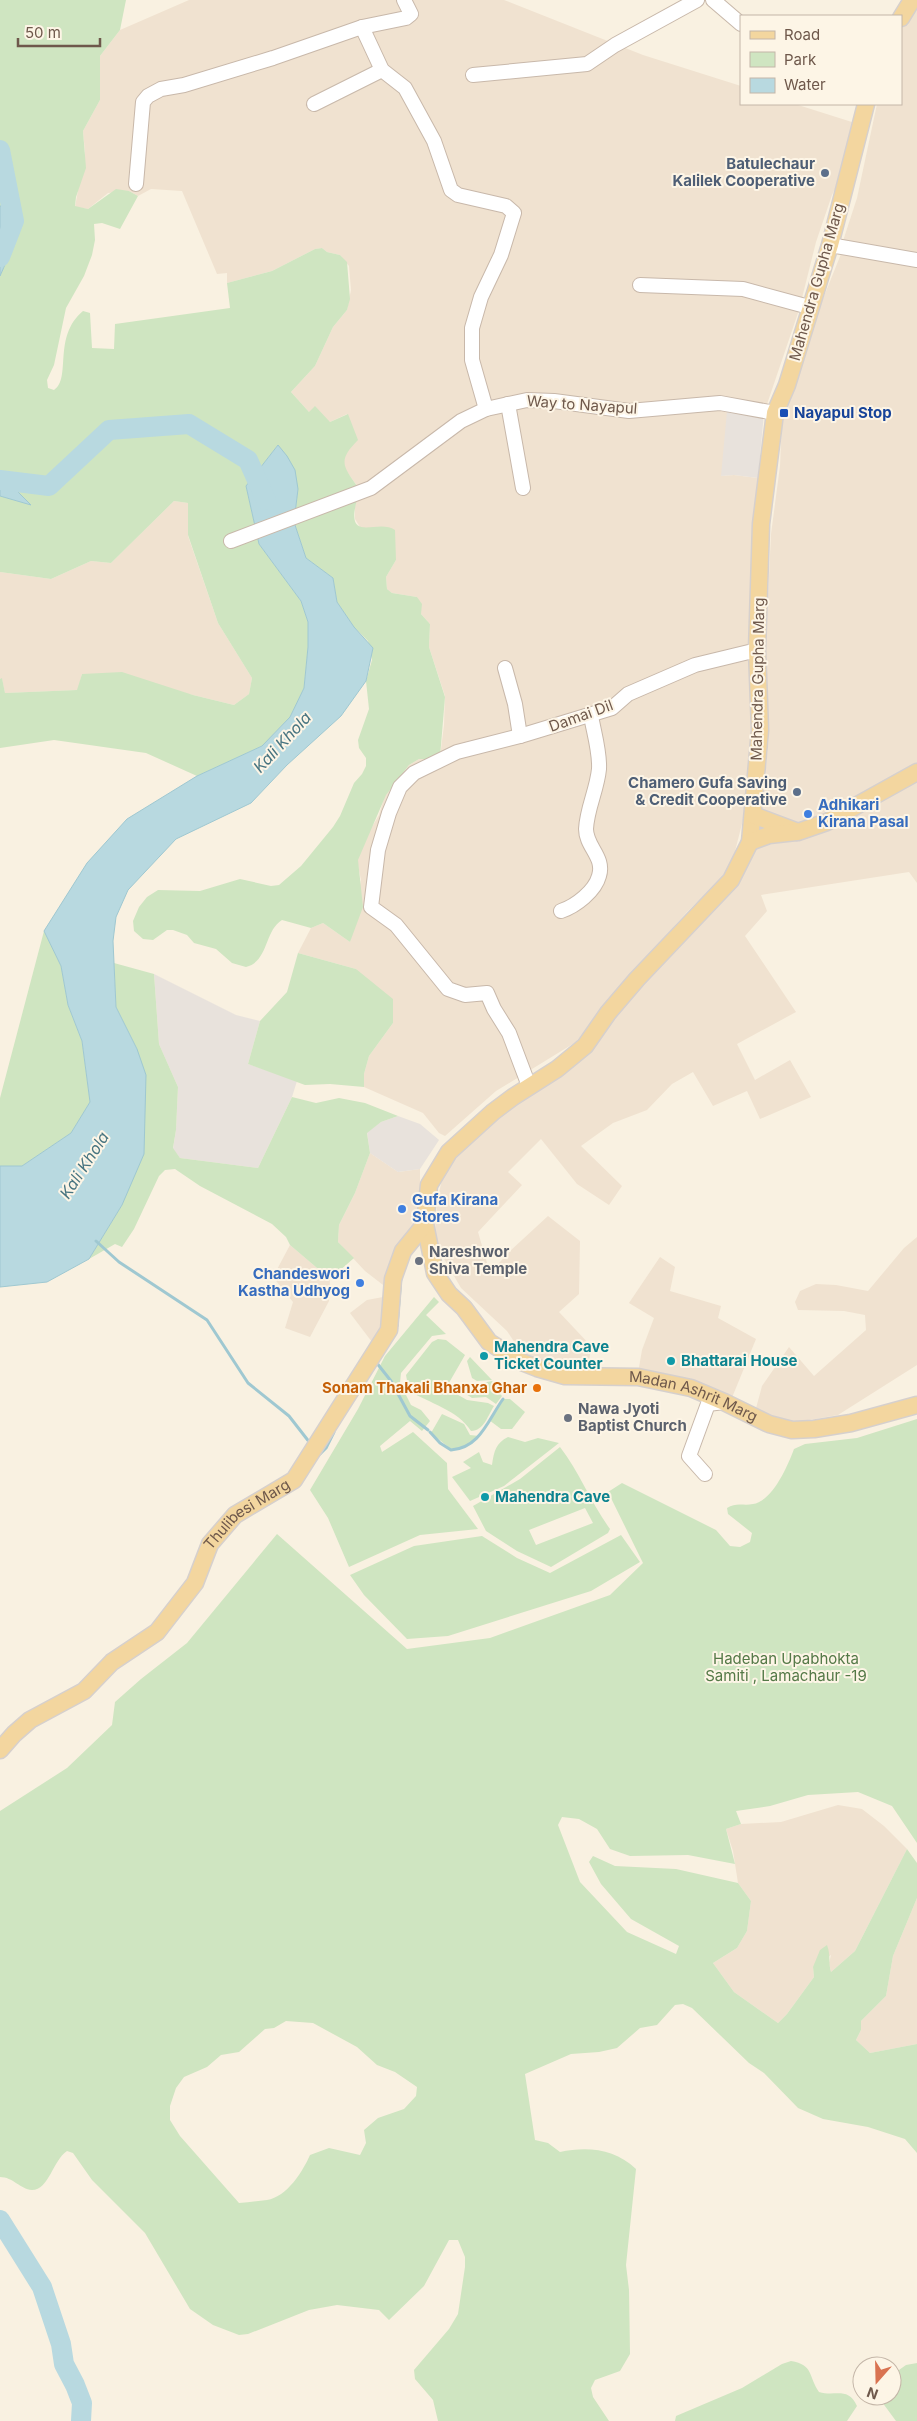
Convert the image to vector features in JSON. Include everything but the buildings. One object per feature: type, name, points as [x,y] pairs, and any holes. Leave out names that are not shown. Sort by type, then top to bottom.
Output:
[{"type":"main road","points":[[902,16],[912,0]]},
{"type":"main road","name":"Mahendra Gupha Marg","points":[[425,1224],[429,1185],[449,1152],[493,1112],[557,1069],[585,1046],[608,1013],[637,979],[731,880],[750,842],[760,730],[757,650],[761,524],[775,413],[787,385],[830,245],[866,105]]},
{"type":"main road","points":[[750,842],[769,835],[798,832],[827,822],[917,772]]},
{"type":"main road","points":[[753,815],[798,832]]},
{"type":"main road","name":"Madan Ashrit Marg","points":[[425,1224],[435,1274],[449,1294],[464,1308],[489,1342],[519,1361],[565,1376],[638,1377],[691,1388],[769,1424],[792,1430],[814,1429],[851,1423],[917,1406]]},
{"type":"main road","name":"Thulibesi Marg","points":[[0,1750],[30,1720],[84,1691],[112,1662],[157,1632],[195,1583],[210,1544],[235,1515],[294,1480],[389,1330],[393,1279],[403,1251],[425,1224]]},
{"type":"street","points":[[136,184],[142,102],[148,96],[160,89],[184,85],[274,58],[362,27],[406,18],[410,14],[404,0]]},
{"type":"street","points":[[473,74],[587,64],[615,45],[697,0]]},
{"type":"street","points":[[714,0],[740,23]]},
{"type":"street","points":[[362,27],[382,70],[405,88],[434,141],[451,190],[458,195],[506,206],[514,213],[501,255],[481,297],[472,328],[472,360],[486,409]]},
{"type":"street","points":[[314,104],[382,70]]},
{"type":"street","points":[[830,245],[917,260]]},
{"type":"street","points":[[640,285],[743,290],[810,307]]},
{"type":"street","name":"Way to Nayapul","points":[[231,541],[255,530],[371,488],[461,421],[486,409],[527,400],[554,401],[629,411],[720,403],[775,413]]},
{"type":"street","points":[[508,404],[523,488]]},
{"type":"street","name":"Damai Dil","points":[[530,1086],[509,1033],[494,1009],[487,993],[465,995],[448,989],[396,926],[371,907],[378,850],[393,799],[400,787],[414,773],[457,752],[591,716],[612,708],[628,694],[695,665],[757,650]]},
{"type":"street","points":[[505,668],[515,704],[520,736]]},
{"type":"street","points":[[561,911],[571,908],[594,887],[601,869],[599,858],[588,840],[586,831],[588,805],[599,768],[591,716]]},
{"type":"street","points":[[705,1474],[689,1456],[708,1404],[724,1402]]},
{"type":"shaded area","points":[[189,0],[504,0],[643,55],[740,86],[740,105],[798,105],[855,123],[844,171],[832,195],[816,242],[799,310],[764,413],[721,476],[734,475],[758,478],[748,639],[754,733],[744,816],[732,863],[717,883],[687,912],[604,1005],[576,1042],[496,1091],[445,1136],[439,1133],[423,1113],[364,1087],[364,1074],[369,1056],[393,1023],[356,969],[298,953],[311,928],[323,923],[350,942],[361,880],[357,860],[369,832],[379,815],[385,795],[409,765],[419,759],[440,757],[444,725],[445,696],[429,647],[430,624],[421,614],[417,597],[392,593],[387,589],[386,577],[396,560],[382,527],[366,529],[360,527],[355,519],[355,506],[360,490],[345,469],[343,462],[347,414],[330,422],[309,412],[291,392],[315,366],[333,327],[347,310],[351,290],[349,266],[340,255],[327,252],[322,248],[315,249],[272,271],[227,283],[227,273],[217,274],[182,191],[151,189],[138,196],[129,191],[108,193],[88,209],[75,207],[85,152],[83,131],[100,100],[100,56],[120,30]]},
{"type":"shaded area","points":[[917,5],[917,254],[842,244],[857,198],[877,105],[902,105],[902,28]]},
{"type":"shaded area","points":[[843,249],[917,262],[917,767],[801,829],[762,811],[769,736],[764,681],[771,534],[780,466],[782,419],[806,341]]},
{"type":"shaded area","points":[[727,411],[764,413],[758,478],[734,475],[721,476]]},
{"type":"shaded area","points":[[174,501],[188,503],[188,536],[218,623],[252,678],[249,694],[234,705],[193,695],[82,674],[78,690],[5,693],[2,679],[0,679],[0,572],[51,579],[91,561],[111,563]]},
{"type":"shaded area","points":[[917,779],[917,883],[909,872],[761,895],[767,911],[745,936],[796,1012],[737,1044],[755,1080],[790,1060],[811,1097],[760,1119],[747,1091],[713,1106],[693,1072],[672,1084],[647,1110],[613,1123],[581,1146],[622,1186],[609,1205],[577,1184],[541,1139],[508,1172],[522,1185],[478,1232],[490,1273],[510,1251],[548,1216],[580,1241],[579,1294],[559,1312],[591,1346],[588,1370],[582,1371],[547,1365],[523,1355],[507,1331],[461,1288],[436,1245],[437,1202],[442,1179],[450,1158],[488,1126],[583,1057],[631,991],[703,919],[745,871],[758,841]]},
{"type":"shaded area","points":[[154,974],[236,1015],[260,1021],[248,1064],[297,1081],[292,1097],[258,1168],[180,1158],[173,1149],[178,1087],[159,1044]]},
{"type":"shaded area","points":[[398,1116],[420,1124],[439,1140],[420,1169],[398,1172],[370,1153],[367,1132],[381,1122]]},
{"type":"shaded area","points":[[370,1153],[398,1172],[420,1169],[420,1224],[387,1288],[365,1271],[338,1242],[339,1225],[355,1193]]},
{"type":"shaded area","points":[[917,1237],[917,1365],[838,1415],[781,1425],[755,1412],[762,1386],[789,1347],[814,1376],[866,1330],[865,1315],[844,1311],[798,1310],[795,1302],[800,1291],[816,1284],[836,1285],[868,1291],[904,1248]]},
{"type":"shaded area","points":[[290,1245],[330,1279],[329,1301],[310,1337],[285,1328],[293,1302],[273,1277]]},
{"type":"shaded area","points":[[660,1257],[675,1267],[670,1291],[721,1306],[718,1318],[756,1339],[731,1400],[638,1373],[642,1350],[654,1318],[629,1303]]},
{"type":"shaded area","points":[[383,1297],[387,1320],[372,1342],[350,1313],[367,1300]]},
{"type":"shaded area","points":[[838,1805],[862,1809],[884,1826],[907,1849],[855,1951],[831,1972],[829,1963],[831,1955],[813,1967],[814,1977],[787,2014],[778,2023],[734,1992],[713,1963],[737,1948],[747,1931],[751,1901],[738,1883],[733,1851],[726,1829],[741,1824],[781,1822]]},
{"type":"shaded area","points":[[917,1898],[917,2044],[870,2053],[856,2040],[861,2030],[861,2021],[886,1996],[893,1956]]},
{"type":"green space","points":[[0,0],[126,0],[120,30],[100,56],[100,100],[83,131],[86,168],[76,197],[75,206],[88,209],[116,189],[129,191],[138,196],[120,229],[102,223],[94,224],[95,240],[92,255],[84,276],[66,308],[54,365],[47,380],[48,388],[54,390],[59,384],[62,376],[68,333],[74,321],[83,311],[90,313],[92,348],[114,349],[115,324],[230,308],[227,283],[272,271],[315,249],[322,248],[327,252],[340,255],[347,262],[350,299],[347,310],[333,327],[315,366],[291,392],[309,412],[315,406],[330,422],[348,414],[358,440],[345,459],[347,470],[360,490],[354,519],[358,525],[363,527],[388,527],[395,530],[396,560],[386,577],[387,589],[392,593],[417,597],[422,604],[421,614],[430,624],[429,647],[445,697],[440,757],[419,759],[409,765],[386,795],[358,860],[363,907],[350,942],[323,923],[311,928],[282,920],[272,931],[259,959],[246,967],[232,963],[216,949],[194,943],[187,935],[173,930],[167,930],[153,940],[143,939],[134,931],[133,921],[139,907],[147,897],[158,890],[200,891],[240,879],[271,886],[279,885],[301,866],[333,827],[340,816],[354,783],[366,766],[366,758],[359,748],[358,740],[369,709],[366,681],[372,660],[368,641],[354,627],[337,602],[333,578],[306,558],[294,522],[298,489],[278,445],[246,486],[259,544],[301,601],[308,622],[308,647],[304,688],[290,717],[262,746],[197,776],[146,753],[54,740],[0,748],[0,679],[2,678],[5,693],[77,690],[82,674],[122,672],[193,695],[234,705],[249,694],[252,678],[218,623],[188,535],[188,503],[174,501],[111,563],[91,561],[51,579],[0,572],[0,496],[30,504],[0,476],[0,276],[7,260],[2,204],[0,207]]},
{"type":"green space","points":[[44,931],[61,966],[68,1005],[82,1041],[90,1102],[71,1133],[22,1166],[0,1166],[0,1098]]},
{"type":"green space","points":[[298,953],[356,969],[393,999],[393,1023],[369,1056],[364,1074],[364,1087],[330,1084],[305,1085],[248,1064],[260,1021],[287,992]]},
{"type":"green space","points":[[114,963],[154,974],[159,1044],[178,1087],[176,1130],[173,1148],[180,1158],[258,1168],[292,1097],[316,1103],[339,1098],[365,1103],[398,1116],[381,1122],[367,1133],[370,1153],[355,1193],[339,1225],[338,1242],[354,1258],[330,1279],[290,1245],[286,1237],[272,1224],[200,1186],[175,1169],[165,1170],[159,1176],[134,1229],[122,1247],[115,1244],[89,1259],[122,1205],[137,1049],[116,1007]]},
{"type":"green space","points":[[434,1297],[439,1302],[426,1315],[446,1334],[432,1336],[401,1373],[400,1383],[411,1405],[421,1410],[430,1421],[422,1431],[410,1421],[380,1446],[382,1452],[413,1432],[447,1463],[448,1489],[478,1529],[420,1535],[349,1567],[328,1518],[310,1490],[358,1409],[385,1356]]},
{"type":"green space","points":[[438,1339],[446,1340],[465,1355],[446,1388],[467,1400],[488,1403],[494,1406],[488,1418],[475,1430],[471,1431],[451,1412],[409,1391],[406,1375],[432,1342]]},
{"type":"green space","points":[[470,1357],[492,1380],[477,1381],[472,1378],[467,1361]]},
{"type":"green space","points":[[492,1381],[500,1388],[502,1396],[496,1404],[486,1397],[472,1398],[466,1394],[470,1385]]},
{"type":"green space","points":[[504,1399],[510,1399],[525,1412],[512,1429],[501,1429],[489,1420]]},
{"type":"green space","points":[[442,1414],[464,1424],[470,1435],[479,1436],[464,1447],[452,1450],[431,1433]]},
{"type":"green space","name":"Hadeban Upabhokta Samiti , Lamachaur -19","points":[[917,1419],[917,1843],[892,1806],[858,1792],[808,1795],[770,1806],[736,1811],[741,1824],[726,1829],[735,1864],[688,1855],[630,1856],[610,1849],[597,1829],[579,1819],[562,1817],[558,1825],[580,1882],[627,1932],[676,1954],[679,1946],[631,1919],[601,1884],[589,1862],[593,1856],[615,1866],[676,1869],[738,1883],[751,1901],[747,1931],[737,1948],[713,1963],[734,1992],[778,2023],[787,2014],[814,1977],[813,1967],[820,1950],[827,1945],[831,1972],[855,1951],[907,1849],[917,1863],[917,1898],[893,1956],[886,1996],[861,2021],[861,2030],[856,2040],[870,2053],[917,2044],[917,2153],[905,2139],[868,2127],[823,2119],[798,2108],[764,2073],[749,2063],[692,2008],[683,2004],[675,2005],[657,2025],[640,2028],[617,2048],[599,2052],[571,2054],[525,2074],[535,2140],[548,2143],[560,2152],[591,2149],[610,2153],[628,2162],[636,2169],[626,2265],[629,2290],[630,2354],[620,2371],[595,2380],[591,2388],[593,2397],[609,2421],[438,2421],[433,2400],[415,2379],[414,2370],[449,2329],[458,2314],[465,2257],[458,2240],[449,2240],[424,2286],[389,2320],[379,2310],[337,2305],[309,2310],[248,2334],[239,2335],[213,2325],[190,2309],[145,2233],[92,2180],[73,2153],[67,2151],[62,2155],[47,2180],[38,2189],[24,2188],[9,2179],[0,2177],[0,1811],[67,1768],[112,1725],[115,1702],[187,1643],[277,1534],[407,1649],[490,1638],[610,1595],[643,1563],[608,1492],[622,1483],[716,1530],[730,1546],[740,1547],[750,1542],[752,1533],[728,1514],[727,1508],[730,1506],[753,1504],[767,1496],[779,1481],[794,1449],[805,1444],[857,1438]],"holes":[[[286,2021],[313,2023],[357,2047],[377,2065],[395,2072],[417,2087],[416,2096],[404,2109],[378,2118],[364,2130],[366,2143],[360,2155],[329,2148],[310,2155],[299,2175],[288,2189],[281,2194],[267,2200],[239,2203],[180,2136],[170,2120],[170,2106],[176,2088],[184,2077],[207,2067],[221,2055],[239,2052],[265,2029],[274,2028]]]},
{"type":"green space","points":[[508,1437],[525,1442],[538,1438],[559,1443],[504,1486],[470,1501],[452,1477],[471,1468],[463,1462],[479,1452],[483,1462],[492,1465],[496,1448]]},
{"type":"green space","points":[[560,1447],[574,1467],[610,1529],[608,1533],[551,1567],[517,1551],[486,1531],[473,1506],[520,1479]],"holes":[[[585,1508],[593,1523],[536,1545],[529,1530]]]},
{"type":"green space","points":[[621,1535],[640,1562],[591,1591],[448,1636],[407,1639],[364,1595],[350,1575],[414,1546],[482,1536],[517,1558],[550,1573]]},
{"type":"green space","points":[[791,2361],[804,2365],[810,2372],[819,2392],[841,2393],[850,2396],[852,2406],[857,2406],[847,2421],[675,2421],[676,2416],[742,2388],[782,2364]]},
{"type":"green space","points":[[917,2363],[917,2421],[896,2421],[885,2406],[902,2406],[902,2368]]},
{"type":"water","points":[[2,204],[18,204],[18,213],[14,241],[0,276],[0,207]]},
{"type":"water","points":[[278,445],[295,470],[298,489],[294,522],[306,558],[333,578],[337,602],[354,627],[373,648],[366,681],[341,716],[287,765],[251,803],[176,839],[128,890],[116,917],[113,941],[116,1007],[137,1049],[146,1075],[144,1154],[122,1205],[89,1259],[47,1282],[0,1287],[0,1166],[22,1166],[71,1133],[90,1102],[82,1041],[68,1005],[61,966],[44,931],[87,863],[127,819],[197,776],[262,746],[290,717],[304,688],[308,647],[308,622],[301,601],[259,544],[246,486]]},
{"type":"water","points":[[0,476],[2,476],[31,505],[0,496]]},
{"type":"waterway","name":"Kali Khola","points":[[0,150],[14,221],[0,257]]},
{"type":"waterway","name":"Kali Khola","points":[[0,480],[49,486],[109,430],[189,424],[248,460],[266,500]]},
{"type":"waterway","points":[[96,1241],[119,1262],[207,1320],[248,1383],[289,1416],[310,1443]]},
{"type":"waterway","points":[[397,1326],[401,1277]]},
{"type":"waterway","points":[[376,1362],[391,1381],[410,1416],[428,1430]]},
{"type":"waterway","points":[[430,1432],[440,1443],[451,1450],[461,1448],[476,1439],[503,1399]]},
{"type":"waterway","points":[[320,1454],[326,1448],[334,1432]]},
{"type":"waterway","points":[[0,2220],[42,2287],[61,2344],[64,2364],[82,2403],[81,2421]]},
{"type":"place","name":"Batulechaur Kalilek Cooperative","points":[[825,173]]},
{"type":"place","name":"Nayapul Stop","points":[[784,413]]},
{"type":"place","name":"Chamero Gufa Saving & Credit Cooperative","points":[[797,792]]},
{"type":"place","name":"Adhikari Kirana Pasal","points":[[808,814]]},
{"type":"place","name":"Gufa Kirana Stores","points":[[402,1209]]},
{"type":"place","name":"Nareshwor Shiva Temple","points":[[419,1261]]},
{"type":"place","name":"Chandeswori Kastha Udhyog","points":[[360,1283]]},
{"type":"place","name":"Mahendra Cave Ticket Counter","points":[[484,1356]]},
{"type":"place","name":"Bhattarai House","points":[[671,1361]]},
{"type":"place","name":"Sonam Thakali Bhanxa Ghar","points":[[537,1388]]},
{"type":"place","name":"Nawa Jyoti Baptist Church","points":[[568,1418]]},
{"type":"place","name":"Mahendra Cave","points":[[485,1497]]}]
